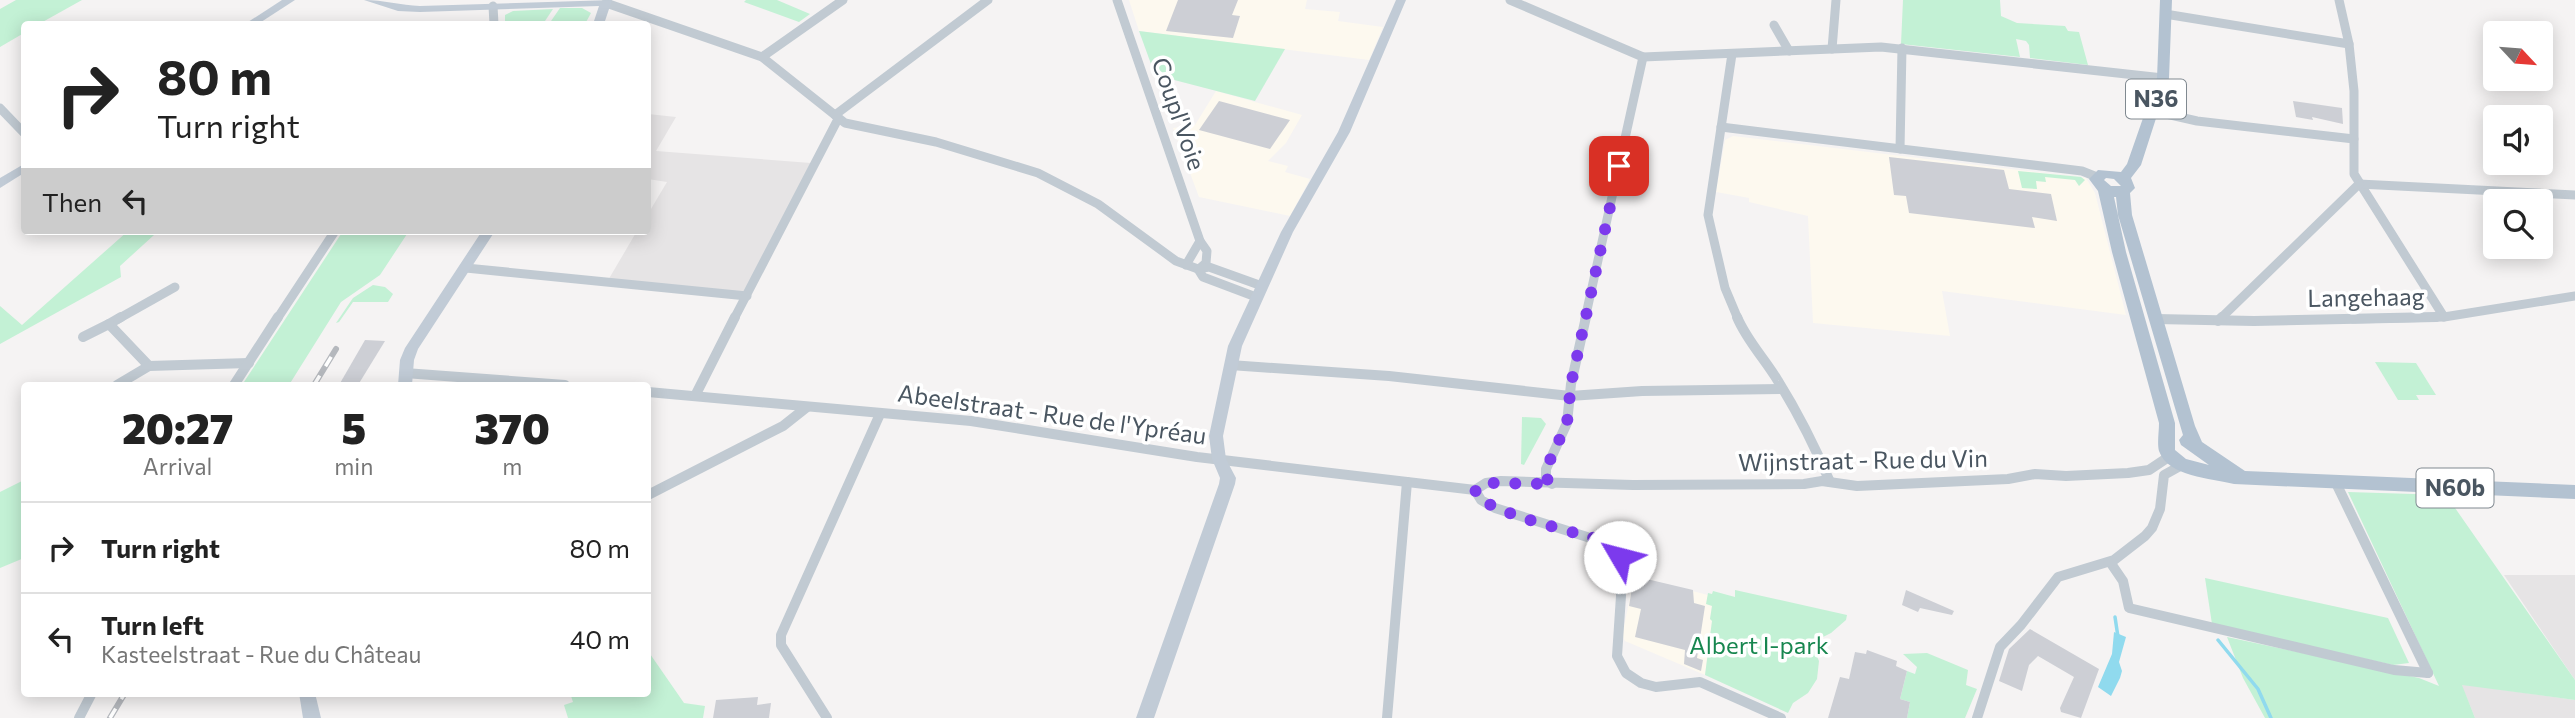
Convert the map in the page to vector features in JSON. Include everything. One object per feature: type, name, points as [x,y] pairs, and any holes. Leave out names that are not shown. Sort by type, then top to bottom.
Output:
[{"type":"main road","name":"N36","points":[[2123,185],[2134,165],[2163,78],[2166,7]]},
{"type":"main road","points":[[2101,183],[2123,185],[2125,215],[2205,466],[2179,458],[2167,423],[2101,183]]},
{"type":"main road","points":[[2179,458],[2177,438],[2201,448]]},
{"type":"main road","name":"N60b","points":[[2201,448],[2225,467],[2247,476]]},
{"type":"main road","name":"N60b","points":[[2179,458],[2225,476],[2575,492]]},
{"type":"street","points":[[256,21],[290,0]]},
{"type":"street","points":[[369,0],[398,8],[606,2],[762,57],[850,125],[968,150],[1044,176],[1091,200],[1162,253],[1198,269],[1203,277],[1259,291]]},
{"type":"street","points":[[762,57],[843,0]]},
{"type":"street","points":[[695,396],[837,117],[988,0]]},
{"type":"street","name":"Coupl'Voie","points":[[1117,0],[1200,241],[1208,257],[1206,263],[1198,269]]},
{"type":"street","points":[[1145,718],[1228,478],[1219,458],[1217,427],[1230,365],[1259,291],[1287,232],[1344,132],[1401,0]]},
{"type":"street","points":[[1510,0],[1643,57],[1902,48],[2163,78]]},
{"type":"street","points":[[1832,49],[1836,0]]},
{"type":"street","points":[[2339,0],[2349,44],[2354,91],[2354,174],[2444,317]]},
{"type":"street","points":[[601,21],[606,2]]},
{"type":"street","points":[[493,6],[494,21]]},
{"type":"street","points":[[2166,7],[2349,44]]},
{"type":"street","points":[[1774,25],[1788,51]]},
{"type":"street","points":[[1900,149],[1902,48]]},
{"type":"street","points":[[1732,54],[1708,215],[1726,288],[1744,332],[1782,389],[1815,446],[1830,482]]},
{"type":"street","points":[[1552,484],[1546,478],[1546,469],[1567,423],[1570,396],[1643,57]]},
{"type":"street","points":[[0,108],[21,130]]},
{"type":"street","points":[[2153,111],[2197,121],[2354,139]]},
{"type":"street","points":[[1721,127],[2082,171],[2101,183]]},
{"type":"street","points":[[0,184],[21,170]]},
{"type":"street","points":[[2218,321],[2359,184],[2575,195]]},
{"type":"street","points":[[236,382],[332,235]]},
{"type":"street","points":[[485,382],[405,379],[412,348],[487,235]]},
{"type":"street","points":[[1186,265],[1200,241]]},
{"type":"street","points":[[466,268],[747,296]]},
{"type":"street","points":[[83,337],[175,287]]},
{"type":"street","name":"Langehaag","points":[[2156,319],[2218,321],[2444,317],[2575,296]]},
{"type":"street","points":[[110,324],[149,366]]},
{"type":"street","points":[[122,382],[149,366],[249,363]]},
{"type":"street","points":[[1230,365],[1435,380],[1570,396],[1642,391],[1782,389]]},
{"type":"street","name":"Abeelstraat - Rue de l'Ypréau","points":[[651,392],[971,421],[1197,457],[1475,490]]},
{"type":"street","points":[[651,493],[783,426],[807,407]]},
{"type":"street","points":[[827,718],[781,645],[781,635],[880,414]]},
{"type":"street","points":[[1977,718],[2000,647],[2021,625],[2058,577],[2123,556],[2152,528],[2160,509],[2164,475],[2179,458]]},
{"type":"street","name":"Wijnstraat - Rue du Vin","points":[[1475,490],[1488,483],[1830,482],[1857,486],[2008,479],[2035,474],[2066,476],[2128,472],[2149,470],[2179,458]]},
{"type":"street","points":[[2110,562],[2121,576],[2129,608],[2394,670],[2428,673],[2335,481]]},
{"type":"street","points":[[1387,718],[1407,482]]},
{"type":"street","points":[[1475,490],[1478,499],[1499,510],[1619,547],[1621,596],[1617,656],[1623,669],[1631,677],[1646,685],[1661,688],[1690,681],[1700,682],[1781,718]]},
{"type":"street","points":[[79,718],[90,697]]},
{"type":"street","points":[[308,697],[312,718]]},
{"type":"shaded area","points":[[1129,0],[1307,0],[1305,9],[1340,12],[1338,21],[1383,27],[1369,60],[1139,31]]},
{"type":"shaded area","points":[[1216,91],[1302,115],[1286,143],[1268,161],[1288,166],[1285,172],[1310,179],[1290,216],[1199,197],[1173,128],[1195,125]]},
{"type":"shaded area","points":[[651,114],[676,117],[656,151],[811,163],[747,293],[607,282],[635,235],[651,235],[651,209],[667,182],[651,179]]},
{"type":"shaded area","points":[[1733,136],[2086,178],[2095,193],[2126,315],[1942,291],[1950,336],[1813,323],[1808,216],[1749,202],[1749,198],[1716,192],[1725,140]]},
{"type":"shaded area","points":[[2504,575],[2575,575],[2575,680]]},
{"type":"shaded area","points":[[1634,578],[1708,595],[1707,604],[1712,605],[1712,620],[1705,675],[1625,641],[1622,636]]},
{"type":"shaded area","points":[[2461,684],[2575,700],[2575,718],[2475,718]]},
{"type":"green space","points":[[16,0],[82,0],[44,21],[21,21],[21,35],[0,47],[0,9]]},
{"type":"green space","points":[[777,0],[810,14],[799,22],[744,2]]},
{"type":"green space","points":[[1903,0],[2000,0],[2001,16],[2017,23],[2065,26],[2068,31],[2079,32],[2088,65],[2030,58],[2029,45],[2026,41],[2016,39],[2020,57],[1901,44]]},
{"type":"green space","points":[[560,8],[582,8],[591,13],[587,21],[551,21]]},
{"type":"green space","points":[[553,9],[545,21],[505,21],[505,15],[513,11]]},
{"type":"green space","points":[[1139,31],[1285,49],[1255,101],[1155,75]]},
{"type":"green space","points":[[2018,171],[2081,177],[2085,180],[2079,186],[2075,180],[2045,177],[2046,182],[2036,181],[2037,189],[2022,188]]},
{"type":"green space","points":[[123,235],[154,235],[120,266],[121,277],[0,344],[0,306],[22,325]]},
{"type":"green space","points":[[340,235],[406,235],[380,275],[341,302],[291,382],[244,382]]},
{"type":"green space","points":[[373,285],[385,287],[393,294],[388,302],[353,302],[336,323],[353,298]]},
{"type":"green space","points":[[2375,362],[2416,363],[2436,395],[2416,395],[2419,400],[2398,400]]},
{"type":"green space","points":[[1522,417],[1541,418],[1546,424],[1524,465],[1521,464]]},
{"type":"green space","points":[[21,482],[21,559],[0,568],[0,492]]},
{"type":"green space","points":[[2348,492],[2446,495],[2575,680],[2575,700],[2462,685],[2475,718],[2265,718],[2243,678],[2227,637],[2419,678],[2439,686]]},
{"type":"green space","points":[[2205,578],[2388,618],[2409,663],[2393,665],[2212,624]]},
{"type":"green space","name":"Albert I-park","points":[[1735,590],[1847,615],[1846,620],[1831,633],[1811,643],[1819,661],[1817,679],[1808,693],[1793,703],[1788,713],[1705,675],[1712,621],[1712,606],[1706,604],[1708,593],[1712,594],[1713,591],[1735,597]]},
{"type":"green space","points":[[1927,653],[1968,670],[1966,685],[1977,689],[1965,718],[1907,718],[1910,702],[1900,699],[1907,671],[1915,674],[1917,667],[1903,654]]},
{"type":"green space","points":[[651,655],[684,703],[705,706],[703,718],[568,718],[564,705],[573,702],[571,697],[651,697]]},
{"type":"water","points":[[2114,632],[2126,637],[2119,662],[2122,671],[2111,696],[2098,687],[2112,654]]},
{"type":"building","points":[[1178,0],[1238,0],[1232,15],[1240,16],[1233,38],[1166,31]]},
{"type":"building","points":[[1219,101],[1290,120],[1270,149],[1199,130]]},
{"type":"building","points":[[2293,101],[2342,108],[2343,124],[2312,117],[2313,120],[2296,117]]},
{"type":"building","points":[[1889,157],[2004,170],[2009,189],[2051,194],[2057,221],[2032,217],[2035,228],[1909,213],[1906,196],[1894,195]]},
{"type":"building","points":[[365,340],[385,341],[360,382],[341,382]]},
{"type":"building","points":[[1634,576],[1693,590],[1694,603],[1705,606],[1697,658],[1703,660],[1701,671],[1684,664],[1685,650],[1635,637],[1641,609],[1629,606]]},
{"type":"building","points":[[1906,590],[1954,611],[1952,615],[1920,608],[1918,612],[1902,605]]},
{"type":"building","points":[[2030,629],[2099,669],[2081,718],[2061,712],[2060,708],[2074,677],[2038,656],[2029,665],[2022,691],[1999,681],[2009,649]]},
{"type":"building","points":[[1867,650],[1897,661],[1896,666],[1907,671],[1900,699],[1910,702],[1907,718],[1828,718],[1840,677],[1849,679],[1855,652],[1866,654]]},
{"type":"building","points":[[758,697],[757,705],[771,703],[769,718],[713,718],[716,700]]},
{"type":"waterway","points":[[2115,617],[2118,637]]},
{"type":"waterway","points":[[2218,640],[2258,689],[2271,718]]},
{"type":"railway","points":[[316,382],[336,349]]},
{"type":"railway","points":[[110,718],[123,697]]},
{"type":"route","points":[[1619,166],[1571,384],[1568,416],[1546,469],[1546,478],[1552,484],[1488,483],[1475,489],[1475,496],[1499,510],[1615,544],[1620,549],[1620,557]]}]
